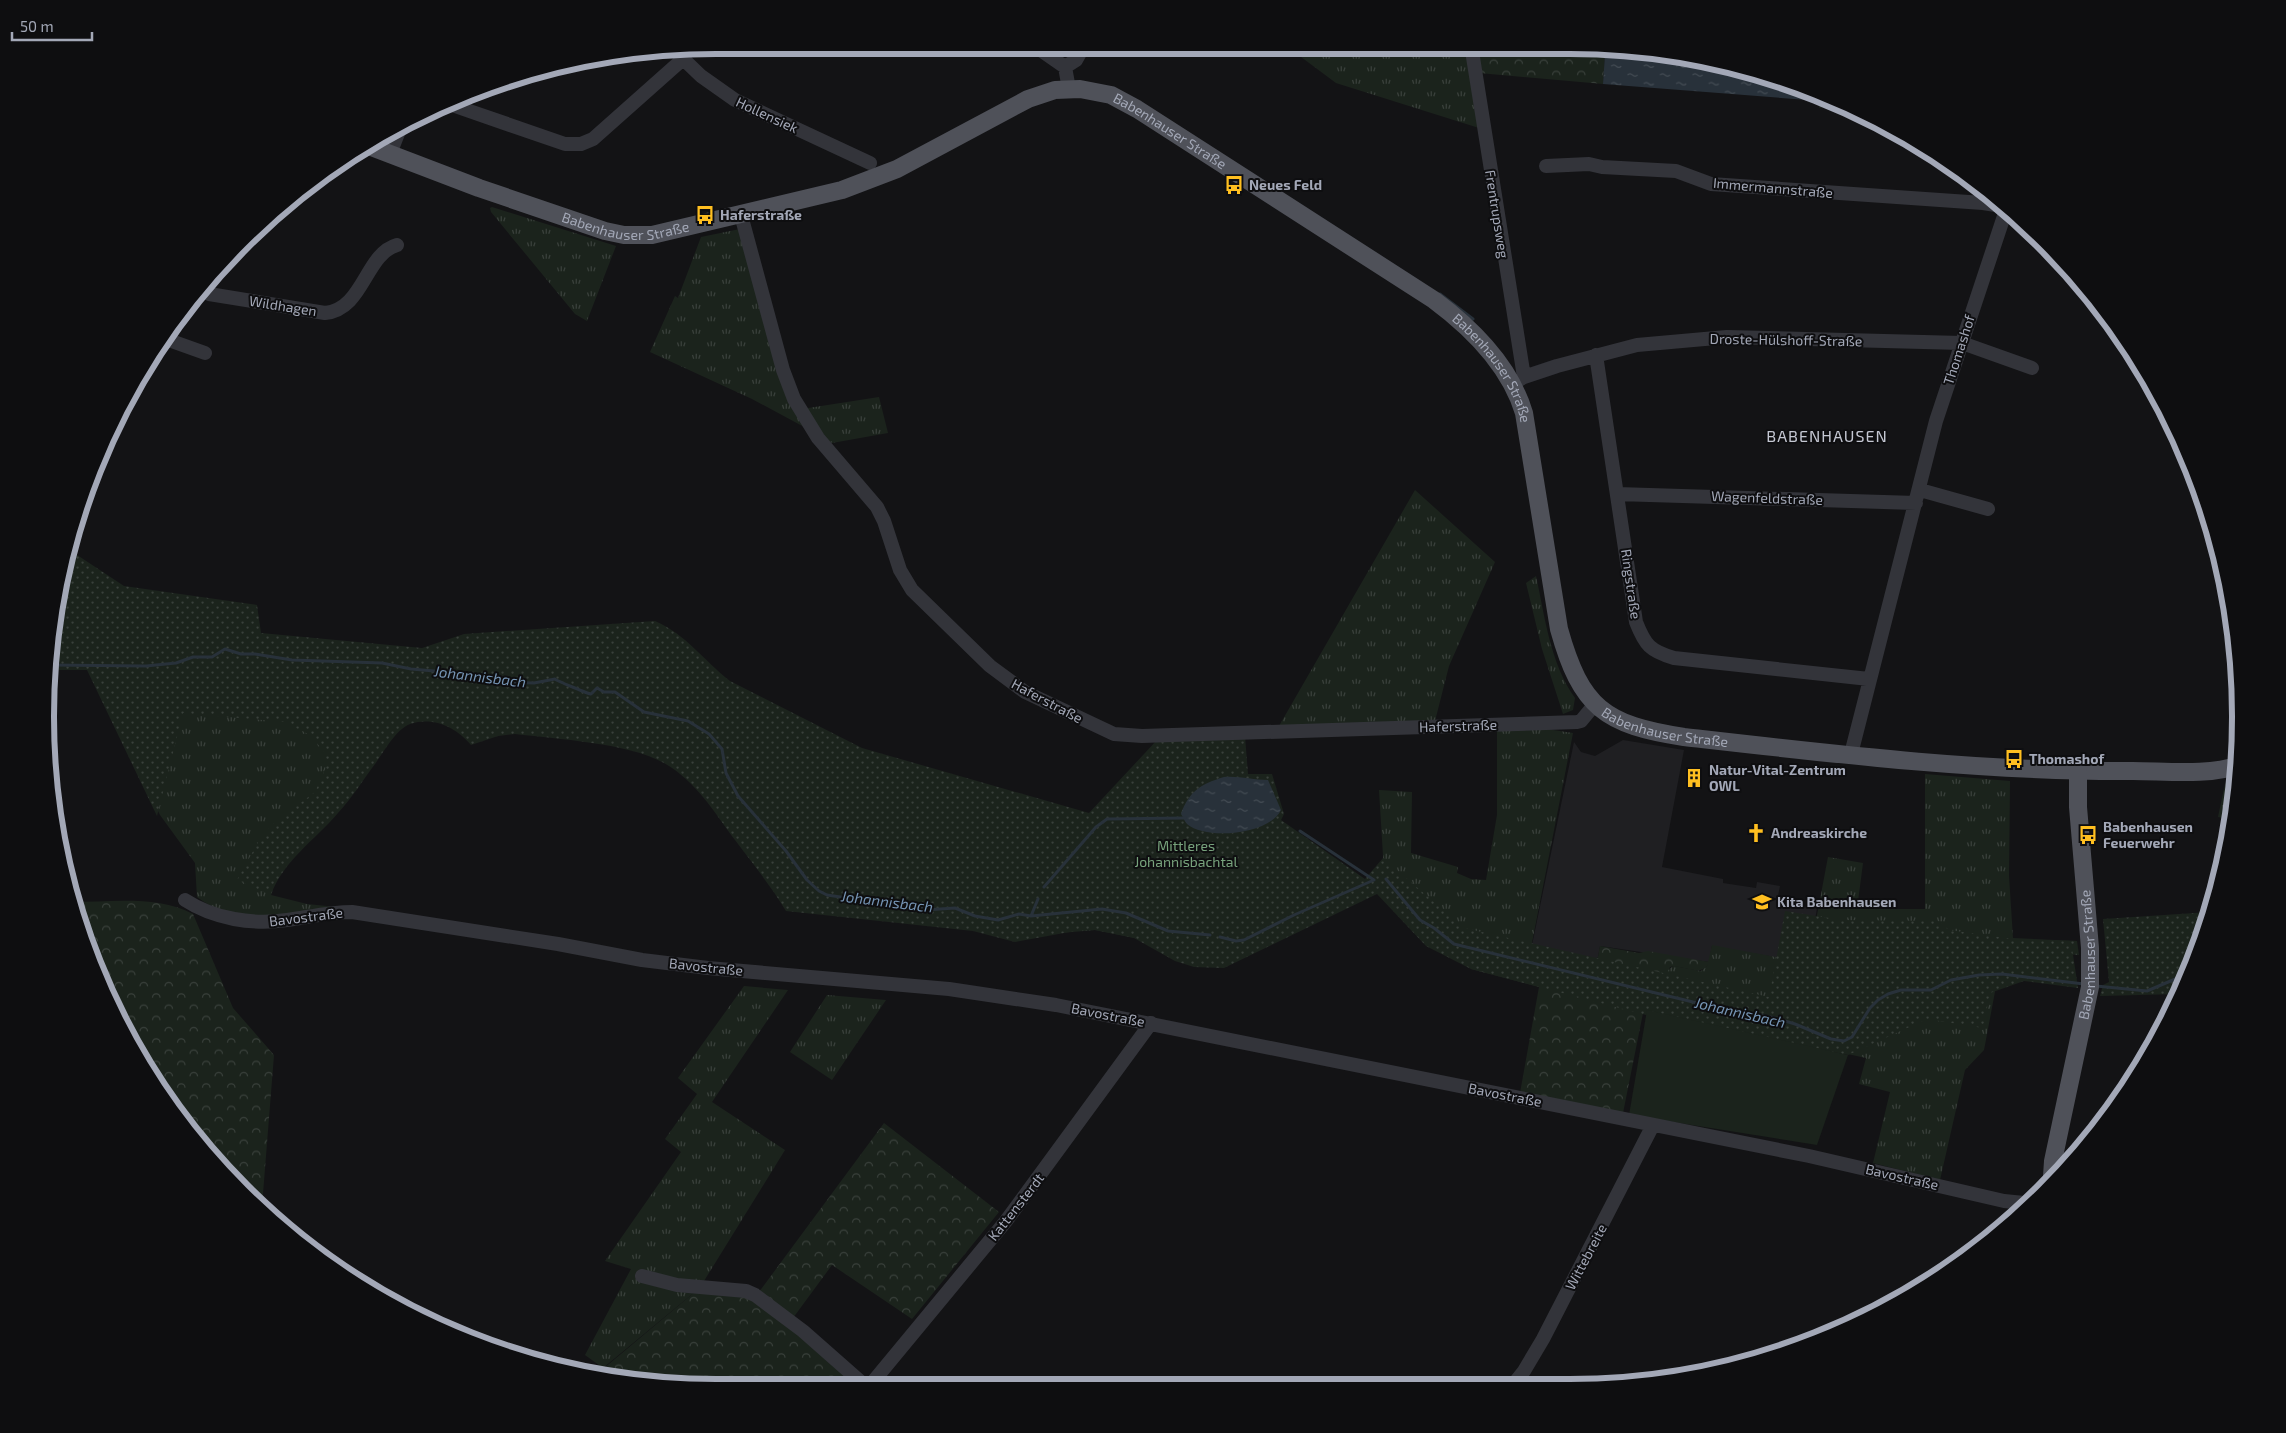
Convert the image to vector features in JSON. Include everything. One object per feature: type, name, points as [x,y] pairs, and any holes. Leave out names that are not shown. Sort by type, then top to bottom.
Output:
[{"type":"main road","name":"Babenhauser Straße","points":[[376,149],[479,188],[579,222],[624,235],[652,235],[741,215],[856,185],[897,169],[1042,93],[1069,89],[1102,92],[1127,102],[1434,300],[1473,332],[1499,365],[1518,380],[1559,629],[1574,675],[1595,704],[1617,720],[1638,729],[1658,733],[1852,754],[1976,765],[2078,771],[2078,807],[2090,977],[2088,997],[2052,1170]]},
{"type":"main road","points":[[2078,771],[2200,770],[2230,766]]},
{"type":"street","points":[[1046,54],[1065,67],[1069,89]]},
{"type":"street","points":[[1065,67],[1076,60],[1079,54]]},
{"type":"street","name":"Frentrupsweg","points":[[1472,54],[1518,380]]},
{"type":"street","points":[[461,105],[565,144],[581,144],[593,139],[679,55]]},
{"type":"street","name":"Hollensiek","points":[[679,55],[701,76],[734,100],[870,163]]},
{"type":"street","points":[[390,154],[397,136]]},
{"type":"street","name":"Immermannstraße","points":[[1546,166],[1588,164],[1602,167],[1676,171],[1711,184],[1989,204]]},
{"type":"street","name":"Haferstraße","points":[[741,215],[782,370],[802,414],[818,438],[877,507],[884,521],[900,570],[912,590],[990,666],[1025,692],[1114,734],[1142,736],[1577,722],[1595,704]]},
{"type":"street","name":"Thomashof","points":[[1852,754],[1869,679],[1936,421],[2004,216]]},
{"type":"street","name":"Wildhagen","points":[[208,293],[334,312],[351,299],[383,253],[397,245]]},
{"type":"street","name":"Droste-Hülshoff-Straße","points":[[1518,380],[1596,355],[1637,345],[1727,337],[1962,344],[2032,368]]},
{"type":"street","points":[[171,340],[205,353]]},
{"type":"street","name":"Ringstraße","points":[[1596,355],[1636,622],[1648,647],[1660,654],[1674,658],[1869,679]]},
{"type":"street","name":"Wagenfeldstraße","points":[[1617,494],[1918,496],[1988,508]]},
{"type":"street","name":"Bavostraße","points":[[186,900],[208,912],[243,920],[269,922],[339,912],[352,912],[548,942],[642,960],[708,968],[958,990],[1056,1005],[1653,1125],[2020,1202]]},
{"type":"street","name":"Kattensterdt","points":[[875,1379],[1006,1221],[1151,1023]]},
{"type":"street","name":"Wittebreite","points":[[1518,1379],[1543,1339],[1653,1125]]},
{"type":"street","points":[[642,1276],[677,1285],[746,1291],[755,1294],[803,1331],[857,1379]]},
{"type":"shaded area","points":[[1623,740],[1684,750],[1662,867],[1723,879],[1723,883],[1756,888],[1757,882],[1780,886],[1776,905],[1784,907],[1785,903],[1817,908],[1808,963],[1712,946],[1709,962],[1600,946],[1598,957],[1594,960],[1532,945],[1574,742],[1581,752],[1595,756]]},
{"type":"green space","points":[[1297,54],[1467,54],[1479,128],[1336,83]]},
{"type":"green space","points":[[1476,54],[1605,55],[1603,84],[1479,73]]},
{"type":"green space","points":[[1606,55],[1667,61],[1659,61]]},
{"type":"green space","points":[[1820,103],[1827,106],[1819,108]]},
{"type":"green space","points":[[492,207],[616,246],[587,321],[575,314],[491,212],[490,208]]},
{"type":"green space","points":[[740,229],[806,428],[752,399],[650,352],[675,296],[678,298],[701,237]]},
{"type":"green space","points":[[879,397],[888,433],[832,443],[826,439],[802,409]]},
{"type":"green space","points":[[1415,490],[1495,562],[1449,666],[1435,721],[1279,726]]},
{"type":"green space","name":"Mittleres Johannisbachtal","points":[[74,553],[124,586],[257,605],[261,633],[422,648],[464,634],[655,621],[686,641],[730,681],[862,748],[1089,813],[1158,739],[1245,736],[1248,774],[1272,774],[1284,814],[1281,820],[1365,879],[1383,858],[1464,928],[1769,997],[1785,911],[1842,920],[1938,921],[1949,930],[2013,939],[2077,941],[2072,948],[2078,988],[2024,981],[1990,993],[1983,1028],[1927,1019],[1848,1055],[1650,1016],[1471,969],[1426,946],[1377,894],[1224,968],[1194,967],[1175,961],[1134,938],[1095,930],[1075,931],[1015,942],[973,931],[786,911],[704,798],[686,779],[664,763],[649,756],[612,746],[515,734],[498,736],[471,745],[452,729],[444,725],[428,722],[410,724],[399,731],[343,807],[291,861],[276,883],[271,895],[237,880],[261,837],[275,822],[315,792],[327,765],[325,753],[310,735],[284,722],[183,713],[157,816],[87,670],[55,670],[60,623],[64,623],[61,617]]},
{"type":"green space","points":[[1536,576],[1554,655],[1575,698],[1573,710],[1563,714],[1542,649],[1526,583]]},
{"type":"green space","points":[[225,656],[510,688],[554,688],[586,698],[630,705],[652,718],[676,720],[698,729],[713,742],[718,749],[724,777],[740,802],[787,855],[808,886],[825,898],[894,907],[915,906],[926,912],[941,913],[953,910],[991,923],[1019,917],[1040,918],[1081,911],[1109,912],[1125,915],[1171,934],[1210,937],[1202,962],[1178,956],[1150,941],[1095,930],[1038,935],[1010,934],[973,927],[810,910],[784,897],[773,887],[707,801],[712,797],[696,774],[656,748],[602,736],[464,715],[426,707],[403,712],[360,762],[330,806],[280,855],[286,866],[275,882],[271,895],[307,904],[346,908],[269,916],[250,916],[232,913],[214,907],[197,897],[195,863],[160,815],[94,677],[187,670],[207,673]]},
{"type":"green space","points":[[1497,728],[1540,728],[1573,733],[1529,958],[1476,947],[1384,872],[1379,790],[1412,792],[1411,853],[1458,867],[1457,873],[1471,879],[1486,880],[1497,815]]},
{"type":"green space","points":[[1925,774],[2010,781],[2009,876],[2013,938],[2077,941],[2079,955],[2059,954],[1853,1028],[1666,975],[1667,970],[1674,966],[1701,971],[1707,966],[1712,945],[1808,963],[1828,857],[1863,863],[1857,909],[1925,909]]},
{"type":"green space","points":[[2229,782],[2225,818],[2218,817],[2225,784]]},
{"type":"green space","points":[[80,902],[149,902],[165,904],[193,914],[233,1008],[274,1055],[263,1199],[218,1153],[165,1085],[122,1010],[104,970]]},
{"type":"green space","points":[[2202,912],[2182,970],[2171,994],[2100,996],[2103,985],[2109,982],[2103,919]]},
{"type":"green space","points":[[1600,946],[1639,953],[1648,951],[1709,962],[1702,970],[1670,967],[1666,975],[1594,960],[1598,957]]},
{"type":"green space","points":[[1473,952],[1647,993],[1623,1113],[1520,1093],[1539,987],[1471,969]]},
{"type":"green space","points":[[1997,981],[1984,1050],[1965,1070],[1940,1180],[1873,1163],[1890,1092],[1859,1084],[1866,1058],[1647,1010]]},
{"type":"green space","points":[[744,986],[788,990],[712,1102],[785,1150],[696,1291],[603,1368],[585,1355],[631,1269],[605,1261],[681,1152],[665,1139],[697,1094],[678,1078]]},
{"type":"green space","points":[[827,995],[886,1000],[832,1080],[790,1052]]},
{"type":"green space","points":[[1647,1010],[1848,1055],[1817,1145],[1629,1115]]},
{"type":"green space","points":[[884,1123],[999,1212],[912,1319],[832,1265],[793,1318],[759,1292]]},
{"type":"green space","points":[[696,1291],[749,1296],[789,1324],[851,1379],[673,1378],[602,1370]]},
{"type":"water","points":[[1605,55],[1613,55],[1699,66],[1741,76],[1814,101],[1603,84]]},
{"type":"water","points":[[1224,777],[1268,780],[1281,810],[1275,818],[1264,825],[1237,832],[1209,832],[1196,829],[1187,824],[1181,814],[1192,794],[1209,782]]},
{"type":"waterway","points":[[1440,294],[1473,319]]},
{"type":"waterway","name":"Johannisbach","points":[[56,665],[146,666],[176,663],[193,657],[212,657],[225,649],[241,654],[255,654],[292,660],[382,663],[411,669],[492,676],[504,682],[534,683],[555,679],[591,694],[597,688],[604,692],[615,692],[644,712],[688,721],[709,734],[722,749],[726,773],[738,796],[786,851],[807,880],[819,891],[827,895],[888,904],[915,904],[925,910],[955,908],[975,916],[998,920],[1019,914],[1031,916],[1038,899]]},
{"type":"waterway","name":"Johannisbach","points":[[1044,887],[1096,827],[1107,819],[1185,818]]},
{"type":"waterway","name":"Johannisbach","points":[[1300,831],[1374,880]]},
{"type":"waterway","name":"Johannisbach","points":[[1386,879],[1420,920],[1434,928],[1454,944],[1693,1002],[1775,1018],[1831,1039],[1844,1041],[1852,1037],[1870,1008],[1878,1000],[1888,994],[1901,990],[1931,990],[1951,980],[1979,975],[2002,974],[2084,984]]},
{"type":"waterway","points":[[1220,937],[1236,941],[1244,940],[1294,915],[1374,880]]},
{"type":"waterway","points":[[1031,916],[1102,909],[1126,913],[1168,931],[1210,935]]},
{"type":"waterway","name":"Johannisbach","points":[[2096,986],[2147,991],[2179,978]]},
{"type":"place","name":"Neues Feld","points":[[1234,185]]},
{"type":"place","name":"Haferstraße","points":[[705,215]]},
{"type":"place","name":"Thomashof","points":[[2014,759]]},
{"type":"place","name":"Natur-Vital-Zentrum OWL","points":[[1694,778]]},
{"type":"place","name":"Andreaskirche","points":[[1756,833]]},
{"type":"place","name":"Babenhausen Feuerwehr","points":[[2088,835]]},
{"type":"place","name":"Kita Babenhausen","points":[[1762,902]]},
{"type":"district","name":"BABENHAUSEN","points":[[1827,436]]}]
